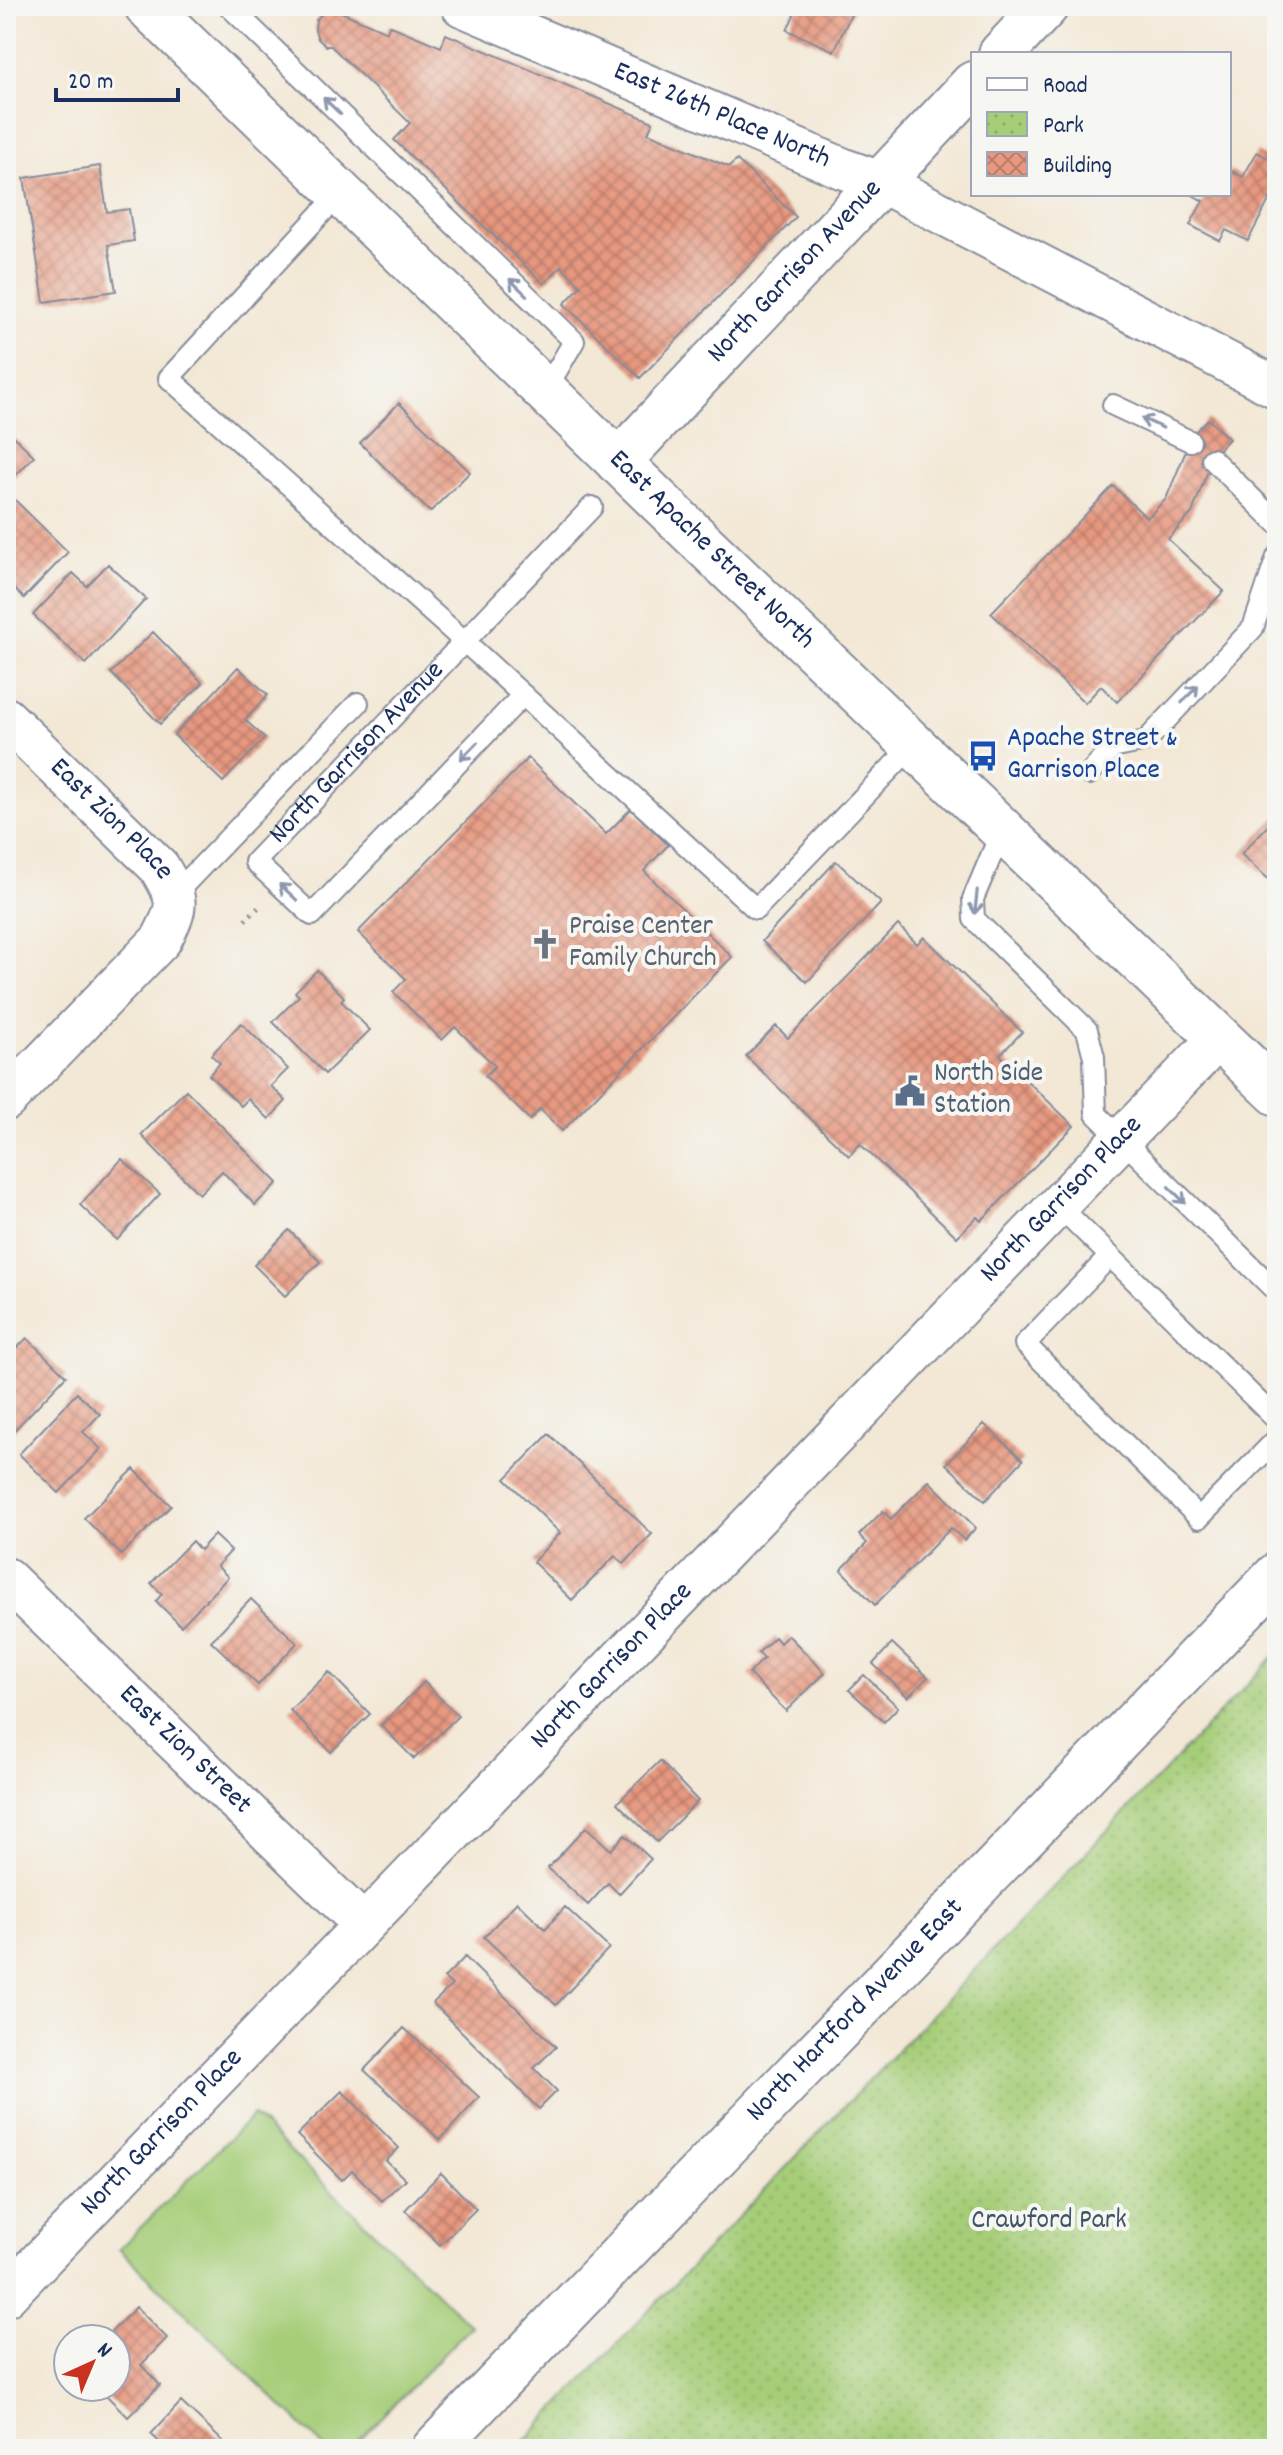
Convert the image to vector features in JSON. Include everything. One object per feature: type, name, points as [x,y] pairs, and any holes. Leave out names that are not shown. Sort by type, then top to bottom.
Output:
[{"type":"street","name":"East Apache Street North","points":[[147,6],[1277,1093]]},
{"type":"street","name":"East 26th Place North","points":[[462,6],[881,182],[1277,388]]},
{"type":"street","points":[[1003,52],[1046,6]]},
{"type":"street","name":"North Garrison Avenue","points":[[618,462],[971,86]]},
{"type":"street","name":"East Zion Place","points":[[6,718],[159,867],[175,894]]},
{"type":"street","name":"North Garrison Avenue","points":[[6,1100],[161,940],[175,915],[175,894]]},
{"type":"street","name":"North Garrison Place","points":[[6,2296],[1219,1038]]},
{"type":"street","name":"North Hartford Avenue East","points":[[434,2449],[1277,1575]]},
{"type":"street","name":"East Zion Street","points":[[6,1578],[363,1924]]},
{"type":"lane","points":[[229,6],[574,341],[545,391]]},
{"type":"lane","points":[[341,192],[169,378],[464,641],[756,909],[913,745]]},
{"type":"lane","points":[[1113,405],[1190,441]]},
{"type":"lane","points":[[1212,459],[1277,523]]},
{"type":"lane","name":"North Garrison Avenue","points":[[523,695],[312,915],[255,862],[592,507]]},
{"type":"lane","points":[[1089,774],[1112,748],[1146,741],[1253,628],[1277,557]]},
{"type":"lane","name":"North Garrison Avenue","points":[[175,894],[358,703]]},
{"type":"lane","points":[[1002,830],[973,899],[974,919],[1087,1030],[1094,1057],[1096,1114],[1277,1292]]},
{"type":"lane","points":[[1059,1206],[1277,1420]]},
{"type":"lane","points":[[1110,1256],[1025,1344],[1199,1518],[1277,1439]]},
{"type":"green space","name":"Crawford Park","points":[[1277,1653],[1277,2449],[517,2449]]},
{"type":"green space","points":[[253,2115],[471,2326],[351,2449],[326,2449],[119,2249]]},
{"type":"building","points":[[798,6],[855,6],[834,51],[787,30]]},
{"type":"building","points":[[332,8],[387,32],[389,25],[441,47],[446,34],[653,122],[648,133],[729,167],[737,160],[796,217],[640,378],[564,304],[581,286],[561,266],[544,284],[394,140],[410,123],[331,46],[318,39],[316,20]]},
{"type":"building","points":[[1257,152],[1277,163],[1277,185],[1248,241],[1226,230],[1220,241],[1190,225],[1203,201],[1194,196],[1231,196],[1231,171],[1243,177]]},
{"type":"building","points":[[100,166],[107,212],[129,209],[134,241],[108,245],[116,291],[44,302],[24,178]]},
{"type":"building","points":[[399,403],[470,472],[430,512],[360,443]]},
{"type":"building","points":[[1208,419],[1229,439],[1214,454],[1192,513],[1168,539],[1224,591],[1117,702],[1101,686],[1085,703],[991,613],[1113,486],[1147,518],[1166,499],[1193,434]]},
{"type":"building","points":[[6,429],[34,456],[6,486]]},
{"type":"building","points":[[14,499],[68,552],[24,598],[6,581],[6,553],[10,549],[6,546],[6,506]]},
{"type":"building","points":[[108,564],[146,599],[86,664],[33,615],[73,573],[87,586]]},
{"type":"building","points":[[153,632],[203,683],[160,724],[111,673]]},
{"type":"building","points":[[238,667],[268,695],[245,720],[265,738],[223,782],[174,735]]},
{"type":"building","name":"Praise Center Family Church","points":[[528,758],[606,834],[631,809],[668,845],[644,871],[732,957],[562,1131],[540,1109],[530,1120],[485,1076],[495,1066],[455,1027],[442,1040],[393,992],[406,979],[358,932]]},
{"type":"building","points":[[1277,816],[1277,887],[1241,854]]},
{"type":"building","points":[[836,861],[881,903],[807,982],[762,941]]},
{"type":"building","name":"North Side Station","points":[[898,925],[917,944],[924,937],[1022,1032],[1000,1055],[1074,1126],[981,1221],[977,1217],[957,1237],[860,1144],[849,1156],[746,1056],[776,1026],[788,1038]]},
{"type":"building","points":[[317,970],[344,997],[341,1001],[370,1030],[325,1074],[273,1022],[299,996],[295,992]]},
{"type":"building","points":[[241,1023],[288,1069],[271,1086],[286,1101],[269,1119],[248,1099],[241,1106],[209,1075],[220,1063],[211,1055]]},
{"type":"building","points":[[186,1090],[278,1183],[255,1205],[222,1171],[199,1194],[141,1135]]},
{"type":"building","points":[[122,1159],[160,1194],[117,1240],[80,1205]]},
{"type":"building","points":[[289,1230],[320,1262],[285,1296],[254,1265]]},
{"type":"building","points":[[27,1338],[66,1376],[6,1439],[6,1359]]},
{"type":"building","points":[[77,1393],[100,1414],[83,1432],[101,1449],[59,1493],[19,1454]]},
{"type":"building","points":[[984,1424],[1023,1460],[985,1501],[946,1464]]},
{"type":"building","points":[[549,1434],[652,1534],[624,1564],[615,1556],[572,1600],[533,1562],[560,1533],[505,1479]]},
{"type":"building","points":[[134,1469],[171,1506],[121,1555],[84,1518]]},
{"type":"building","points":[[929,1481],[976,1528],[964,1540],[951,1528],[875,1605],[841,1570],[867,1543],[859,1535],[883,1511],[891,1519]]},
{"type":"building","points":[[214,1535],[231,1551],[217,1566],[228,1577],[181,1626],[156,1601],[162,1594],[151,1583],[192,1541],[200,1550]]},
{"type":"building","points":[[251,1599],[297,1643],[258,1685],[211,1641]]},
{"type":"building","points":[[788,1635],[825,1673],[786,1711],[749,1674],[764,1658],[758,1653],[775,1637],[780,1643]]},
{"type":"building","points":[[892,1643],[928,1677],[908,1697],[873,1664]]},
{"type":"building","points":[[329,1672],[370,1714],[331,1752],[290,1710]]},
{"type":"building","points":[[864,1675],[898,1707],[884,1722],[849,1690]]},
{"type":"building","points":[[424,1682],[458,1716],[414,1759],[381,1725]]},
{"type":"building","points":[[660,1761],[698,1801],[657,1842],[617,1803]]},
{"type":"building","points":[[586,1827],[611,1850],[625,1835],[651,1859],[619,1894],[608,1883],[588,1905],[548,1868]]},
{"type":"building","points":[[517,1902],[545,1929],[565,1907],[609,1948],[556,2005],[484,1937]]},
{"type":"building","points":[[465,1957],[556,2047],[534,2068],[557,2091],[539,2109],[433,2003],[452,1985],[444,1978]]},
{"type":"building","points":[[404,2028],[479,2097],[440,2140],[364,2070]]},
{"type":"building","points":[[342,2091],[399,2148],[386,2161],[405,2179],[382,2201],[352,2170],[342,2180],[297,2135]]},
{"type":"building","points":[[441,2173],[476,2209],[440,2245],[405,2210]]},
{"type":"building","points":[[136,2307],[167,2338],[141,2365],[160,2385],[128,2417],[114,2403],[132,2403],[132,2323],[120,2323]]},
{"type":"building","points":[[181,2402],[231,2449],[166,2449],[151,2434]]},
{"type":"place","name":"Apache Street & Garrison Place","points":[[983,756]]},
{"type":"place","name":"Praise Center Family Church","points":[[545,944]]},
{"type":"place","name":"North Side Station","points":[[910,1091]]}]
